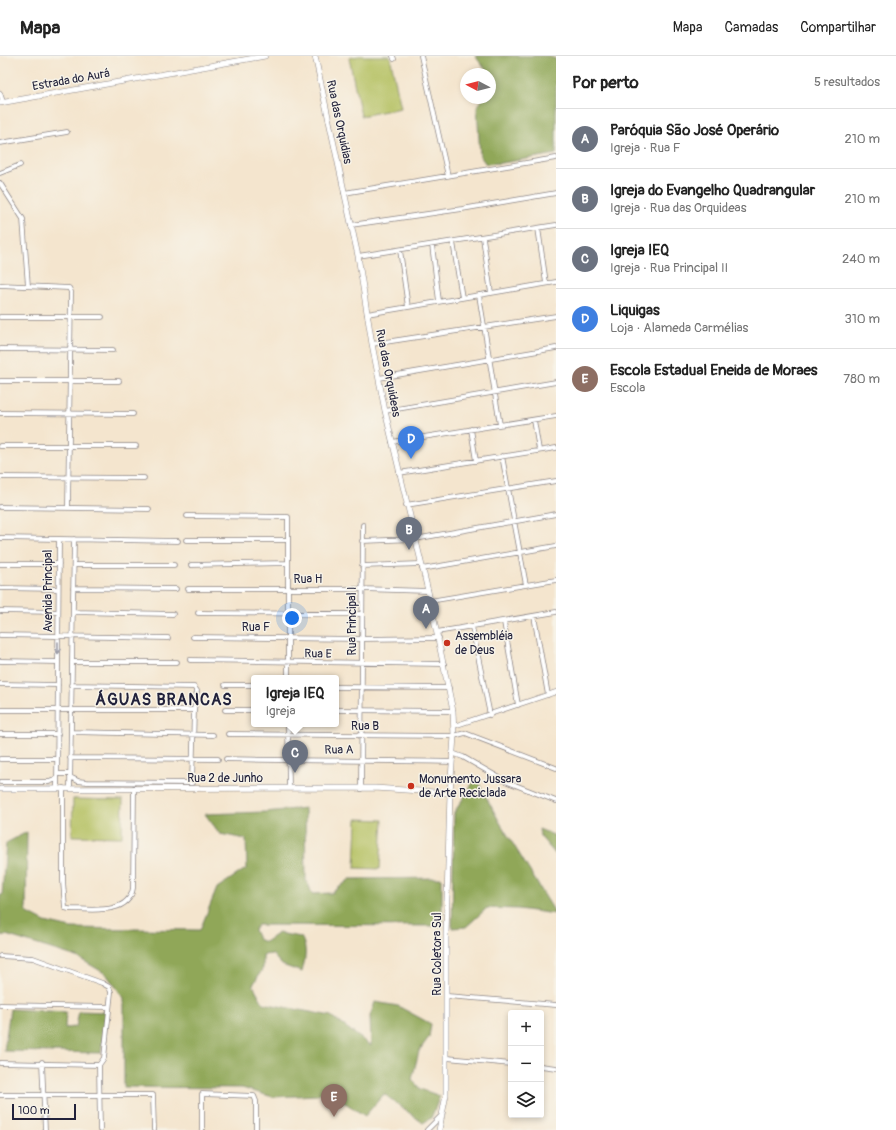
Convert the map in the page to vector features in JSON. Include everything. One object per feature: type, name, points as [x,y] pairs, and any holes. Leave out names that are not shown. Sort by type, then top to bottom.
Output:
[{"type":"street","name":"Estrada do Aurá","points":[[1,102],[264,56]]},
{"type":"street","name":"Rua das Orquidias","points":[[315,56],[344,193]]},
{"type":"street","points":[[421,56],[448,176]]},
{"type":"street","points":[[0,93],[1,102]]},
{"type":"street","points":[[0,143],[67,132]]},
{"type":"street","points":[[344,193],[556,158]]},
{"type":"street","points":[[0,173],[20,165]]},
{"type":"street","points":[[0,183],[23,219],[28,286]]},
{"type":"street","name":"Rua das Orquideas","points":[[344,193],[358,256],[378,378],[449,688],[454,726],[450,793]]},
{"type":"street","points":[[351,225],[462,209],[556,193]]},
{"type":"street","points":[[358,256],[556,226]]},
{"type":"street","points":[[538,228],[546,283]]},
{"type":"street","points":[[483,238],[491,293]]},
{"type":"street","points":[[452,242],[462,298]]},
{"type":"street","points":[[432,245],[440,301]]},
{"type":"street","points":[[400,250],[408,307]]},
{"type":"street","points":[[367,314],[556,282]]},
{"type":"street","points":[[0,285],[69,288],[71,292],[72,317],[69,380],[68,506]]},
{"type":"street","points":[[479,295],[500,424]]},
{"type":"street","points":[[0,316],[102,317]]},
{"type":"street","points":[[372,344],[556,316]]},
{"type":"street","points":[[378,378],[556,348]]},
{"type":"street","points":[[0,349],[113,350]]},
{"type":"street","points":[[0,381],[119,381]]},
{"type":"street","points":[[385,411],[556,382]]},
{"type":"street","points":[[0,413],[133,414]]},
{"type":"street","points":[[392,442],[556,416]]},
{"type":"street","points":[[534,420],[538,450]]},
{"type":"street","points":[[471,429],[476,461]]},
{"type":"street","points":[[0,446],[136,446]]},
{"type":"street","points":[[399,473],[556,448]]},
{"type":"street","points":[[502,456],[526,585]]},
{"type":"street","points":[[0,477],[144,478]]},
{"type":"street","points":[[406,505],[556,480]]},
{"type":"street","points":[[0,507],[68,506],[149,509]]},
{"type":"street","points":[[362,540],[415,540],[556,514]]},
{"type":"street","points":[[188,516],[288,518],[288,675]]},
{"type":"street","name":"Rua Principal I","points":[[361,789],[363,525]]},
{"type":"street","points":[[0,538],[59,539]]},
{"type":"street","name":"Avenida Principal","points":[[57,788],[59,539],[74,539],[70,788]]},
{"type":"street","points":[[74,539],[178,541]]},
{"type":"street","points":[[186,540],[288,540]]},
{"type":"street","points":[[362,566],[421,566],[520,553],[556,546]]},
{"type":"street","points":[[191,565],[288,563]]},
{"type":"street","points":[[0,564],[59,564]]},
{"type":"street","points":[[74,564],[174,565]]},
{"type":"street","points":[[430,601],[556,580]]},
{"type":"street","points":[[0,588],[58,589]]},
{"type":"street","points":[[73,588],[176,589]]},
{"type":"street","name":"Rua H","points":[[188,589],[362,589],[428,591]]},
{"type":"street","points":[[0,611],[58,612]]},
{"type":"street","points":[[73,612],[172,614]]},
{"type":"street","points":[[437,632],[504,622],[556,612]]},
{"type":"street","points":[[198,613],[362,614]]},
{"type":"street","points":[[534,616],[548,695]]},
{"type":"street","points":[[504,622],[518,705]]},
{"type":"street","points":[[472,627],[490,715]]},
{"type":"street","points":[[0,636],[72,635],[168,638]]},
{"type":"street","name":"Rua F","points":[[193,637],[362,639],[438,638]]},
{"type":"street","name":"Rua E","points":[[190,660],[288,663],[444,664]]},
{"type":"street","points":[[0,661],[58,662]]},
{"type":"street","points":[[72,662],[177,662]]},
{"type":"street","points":[[0,684],[58,685]]},
{"type":"street","points":[[225,685],[251,685]]},
{"type":"street","points":[[0,782],[49,782],[57,776],[70,775],[78,781],[87,782],[192,782],[194,710],[197,691],[194,687],[72,686]]},
{"type":"street","points":[[339,687],[449,688]]},
{"type":"street","points":[[454,726],[556,692]]},
{"type":"street","points":[[0,710],[194,710]]},
{"type":"street","points":[[225,710],[251,710]]},
{"type":"street","points":[[339,710],[453,711]]},
{"type":"street","points":[[288,727],[288,788]]},
{"type":"street","points":[[71,732],[213,735]]},
{"type":"street","name":"Rua B","points":[[228,734],[454,736],[466,733],[556,768]]},
{"type":"street","points":[[0,734],[58,734]]},
{"type":"street","points":[[452,753],[463,757],[505,781],[556,801]]},
{"type":"street","points":[[0,758],[57,759]]},
{"type":"street","points":[[70,758],[218,759]]},
{"type":"street","name":"Rua A","points":[[226,759],[288,761],[361,759],[452,762]]},
{"type":"street","points":[[64,788],[63,881],[67,908],[110,908],[120,906],[130,898],[133,888],[134,788]]},
{"type":"street","name":"Rua 2 de Junho","points":[[0,789],[288,788],[361,789],[450,793]]},
{"type":"street","name":"Rua Coletora Sul","points":[[439,1130],[446,1095],[446,934],[450,793]]},
{"type":"street","points":[[0,956],[33,958],[102,983],[109,987],[111,992],[104,1058],[99,1065],[100,1130]]},
{"type":"street","points":[[447,996],[556,1005]]},
{"type":"street","points":[[0,1004],[109,1007]]},
{"type":"street","points":[[447,1058],[508,1064]]},
{"type":"street","points":[[0,1063],[42,1062],[99,1065]]},
{"type":"street","points":[[42,1062],[45,1130]]},
{"type":"street","points":[[544,1066],[556,1068]]},
{"type":"street","points":[[1,1094],[153,1095],[154,1130]]},
{"type":"street","points":[[202,1130],[202,1094],[251,1095],[256,1097],[256,1130]]},
{"type":"street","points":[[427,1130],[442,1115]]},
{"type":"green space","points":[[359,56],[390,56],[401,108],[361,116],[349,58]]},
{"type":"green space","points":[[475,56],[548,56],[556,59],[556,154],[502,163],[486,164],[480,156],[477,106],[479,104],[496,104],[496,68],[484,68]]},
{"type":"green space","points":[[476,778],[499,821],[556,914],[518,909],[487,908],[466,927],[452,928],[454,813]]},
{"type":"green space","points":[[73,799],[123,800],[122,837],[72,836]]},
{"type":"green space","points":[[305,808],[306,880],[312,894],[332,893],[350,879],[442,878],[442,926],[258,925],[254,930],[258,939],[265,942],[278,933],[301,937],[305,946],[305,954],[302,972],[282,965],[272,954],[263,955],[263,968],[253,985],[263,1003],[331,1016],[371,1046],[370,1016],[375,1002],[398,1006],[431,1024],[429,1037],[419,1051],[412,1079],[420,1089],[440,1096],[431,1118],[423,1123],[384,1094],[365,1116],[327,1091],[317,1095],[273,1097],[242,1088],[124,1087],[124,998],[106,974],[77,957],[6,935],[0,936],[0,896],[2,895],[6,843],[27,832],[26,912],[45,922],[71,928],[200,930],[217,888],[247,868],[246,839],[220,834],[205,814],[265,812]]},
{"type":"green space","points":[[357,819],[383,820],[380,869],[355,868]]},
{"type":"green space","points":[[539,829],[556,836],[556,855],[540,836]]},
{"type":"green space","points":[[10,1009],[66,1012],[65,1028],[76,1027],[79,1011],[106,1012],[101,1053],[4,1051]]},
{"type":"place","name":"Liquigas","points":[[411,459]]},
{"type":"place","name":"Igreja do Evangelho Quadrangular","points":[[409,550]]},
{"type":"place","name":"Paróquia São José Operário","points":[[426,629]]},
{"type":"place","name":"Assembléia de Deus","points":[[447,643]]},
{"type":"place","name":"Igreja IEQ","points":[[295,773]]},
{"type":"place","name":"Monumento Jussara de Arte Reciclada","points":[[411,786]]},
{"type":"place","name":"Escola Estadual Eneida de Moraes","points":[[334,1117]]},
{"type":"district","name":"ÁGUAS BRANCAS","points":[[164,700]]}]
